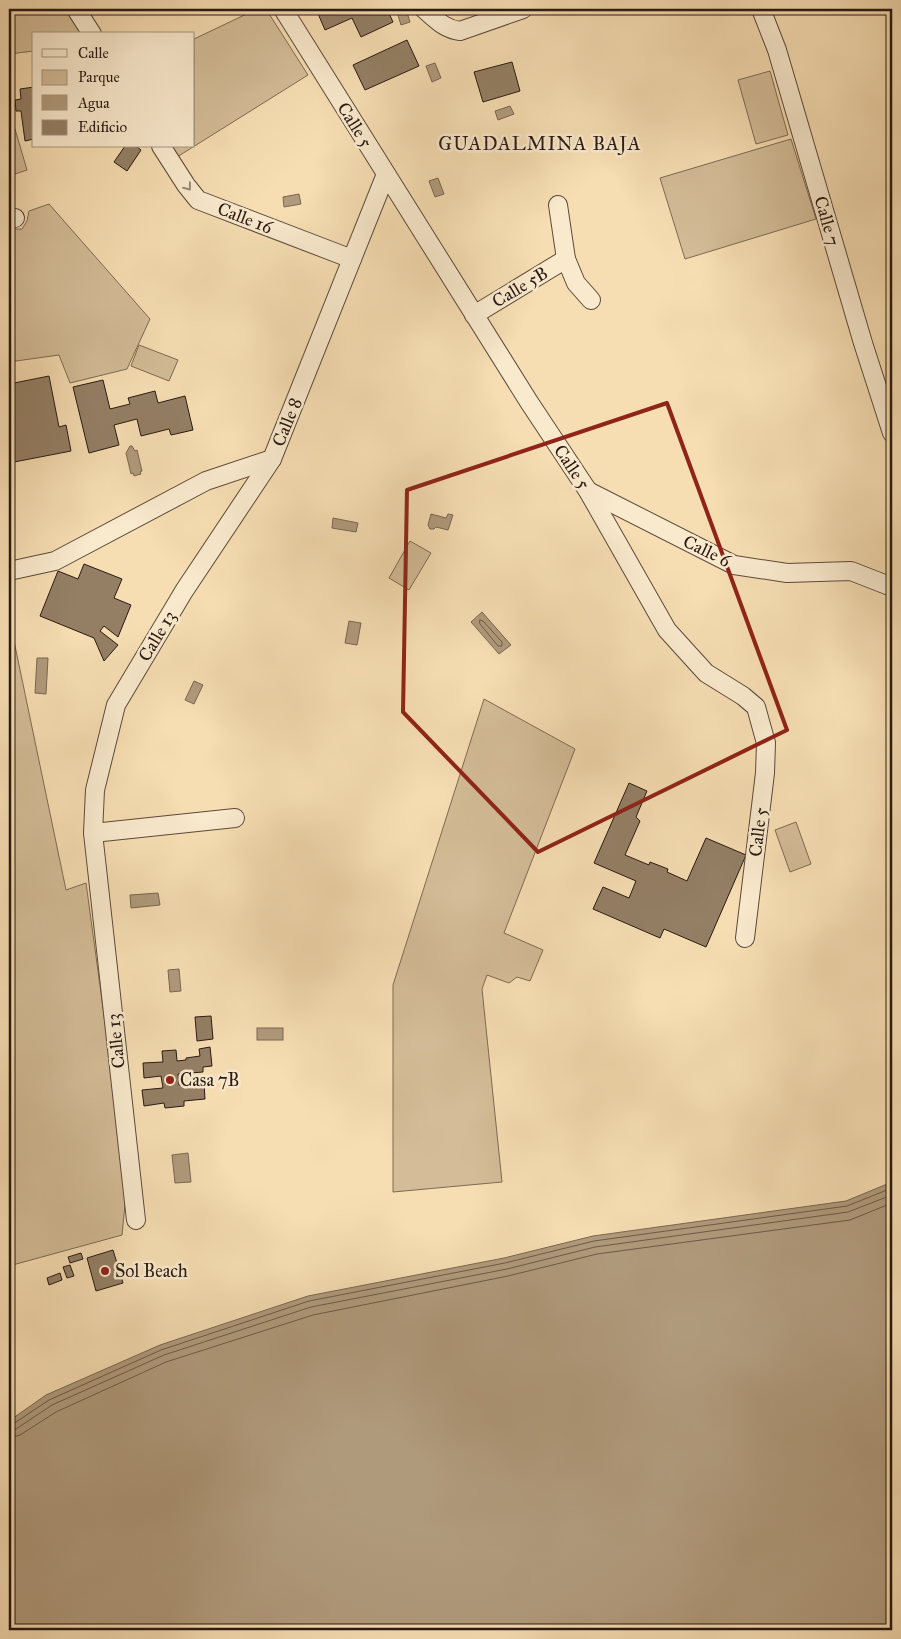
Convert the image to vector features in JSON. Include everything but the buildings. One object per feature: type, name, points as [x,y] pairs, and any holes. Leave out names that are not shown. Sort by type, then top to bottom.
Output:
[{"type":"street","points":[[76,9],[91,32]]},
{"type":"street","name":"Calle 5","points":[[284,9],[474,315],[588,491],[667,630],[706,673],[743,696],[756,707],[766,743],[765,773],[745,938]]},
{"type":"street","points":[[424,9],[450,30],[460,31],[523,9]]},
{"type":"street","name":"Calle 7","points":[[761,9],[777,50],[863,343],[892,433]]},
{"type":"street","name":"Calle 16","points":[[163,148],[186,185],[198,200],[352,260]]},
{"type":"street","name":"Calle 8","points":[[9,571],[55,561],[206,481],[272,459],[386,174]]},
{"type":"street","name":"Calle 5B","points":[[558,205],[566,259],[576,282],[591,300]]},
{"type":"street","name":"Calle 5B","points":[[474,315],[566,259]]},
{"type":"street","name":"Calle 13","points":[[136,1220],[93,833],[95,790],[116,705],[184,591],[272,459]]},
{"type":"street","name":"Calle 6","points":[[588,491],[734,565],[787,573],[851,571],[892,587]]},
{"type":"street","points":[[93,833],[235,818]]},
{"type":"highlighted area","points":[[667,403],[787,730],[538,852],[403,712],[407,490]]},
{"type":"green space","points":[[9,9],[66,9],[80,32],[32,32],[32,51],[9,54]]},
{"type":"green space","points":[[257,9],[266,9],[308,75],[195,146],[195,39]]},
{"type":"green space","points":[[770,71],[788,135],[756,144],[738,80]]},
{"type":"green space","points":[[15,129],[27,170],[9,176],[9,131]]},
{"type":"green space","points":[[791,139],[816,219],[685,259],[660,178]]},
{"type":"green space","points":[[172,148],[191,148],[177,157]]},
{"type":"green space","points":[[49,204],[150,319],[127,369],[70,383],[59,355],[9,362],[9,229],[22,229],[27,221],[29,211]]},
{"type":"green space","points":[[139,345],[178,360],[169,381],[131,366]]},
{"type":"green space","points":[[410,541],[431,553],[409,590],[389,578]]},
{"type":"green space","points":[[9,617],[66,890],[86,883],[127,1184],[122,1235],[9,1266]]},
{"type":"green space","points":[[484,699],[575,749],[504,933],[543,950],[530,981],[517,977],[509,983],[487,975],[482,989],[502,1182],[393,1192],[393,985]]},
{"type":"green space","points":[[796,822],[811,864],[790,872],[775,830]]},
{"type":"water","points":[[396,9],[406,9],[410,22],[401,25]]},
{"type":"water","points":[[435,63],[441,78],[432,82],[426,66]]},
{"type":"water","points":[[510,106],[514,114],[498,120],[495,111]]},
{"type":"water","points":[[438,178],[444,194],[435,197],[429,181]]},
{"type":"water","points":[[299,194],[301,204],[284,207],[283,197]]},
{"type":"water","points":[[130,446],[135,451],[137,450],[142,471],[140,472],[141,474],[134,476],[133,473],[131,474],[126,453]]},
{"type":"water","points":[[431,514],[446,518],[448,514],[453,515],[448,530],[436,527],[430,529],[428,525]]},
{"type":"water","points":[[333,518],[358,523],[356,532],[332,528]]},
{"type":"water","points":[[482,612],[511,645],[499,654],[471,622]]},
{"type":"water","points":[[349,621],[361,623],[357,645],[345,643]]},
{"type":"water","points":[[37,658],[48,658],[46,694],[35,693]]},
{"type":"water","points":[[194,681],[203,685],[194,704],[185,700]]},
{"type":"water","points":[[158,893],[160,905],[131,908],[130,895]]},
{"type":"water","points":[[179,969],[181,991],[170,992],[168,970]]},
{"type":"water","points":[[257,1028],[283,1028],[283,1040],[257,1040]]},
{"type":"water","points":[[188,1153],[191,1182],[175,1183],[172,1155]]},
{"type":"water","points":[[892,1182],[892,1630],[9,1630],[9,1421],[46,1395],[160,1345],[308,1296],[504,1258],[593,1236],[846,1201]]},
{"type":"place","name":"Casa 7B","points":[[170,1080]]},
{"type":"place","name":"Sol Beach","points":[[105,1271]]},
{"type":"district","name":"GUADALMINA BAJA","points":[[540,143]]}]
